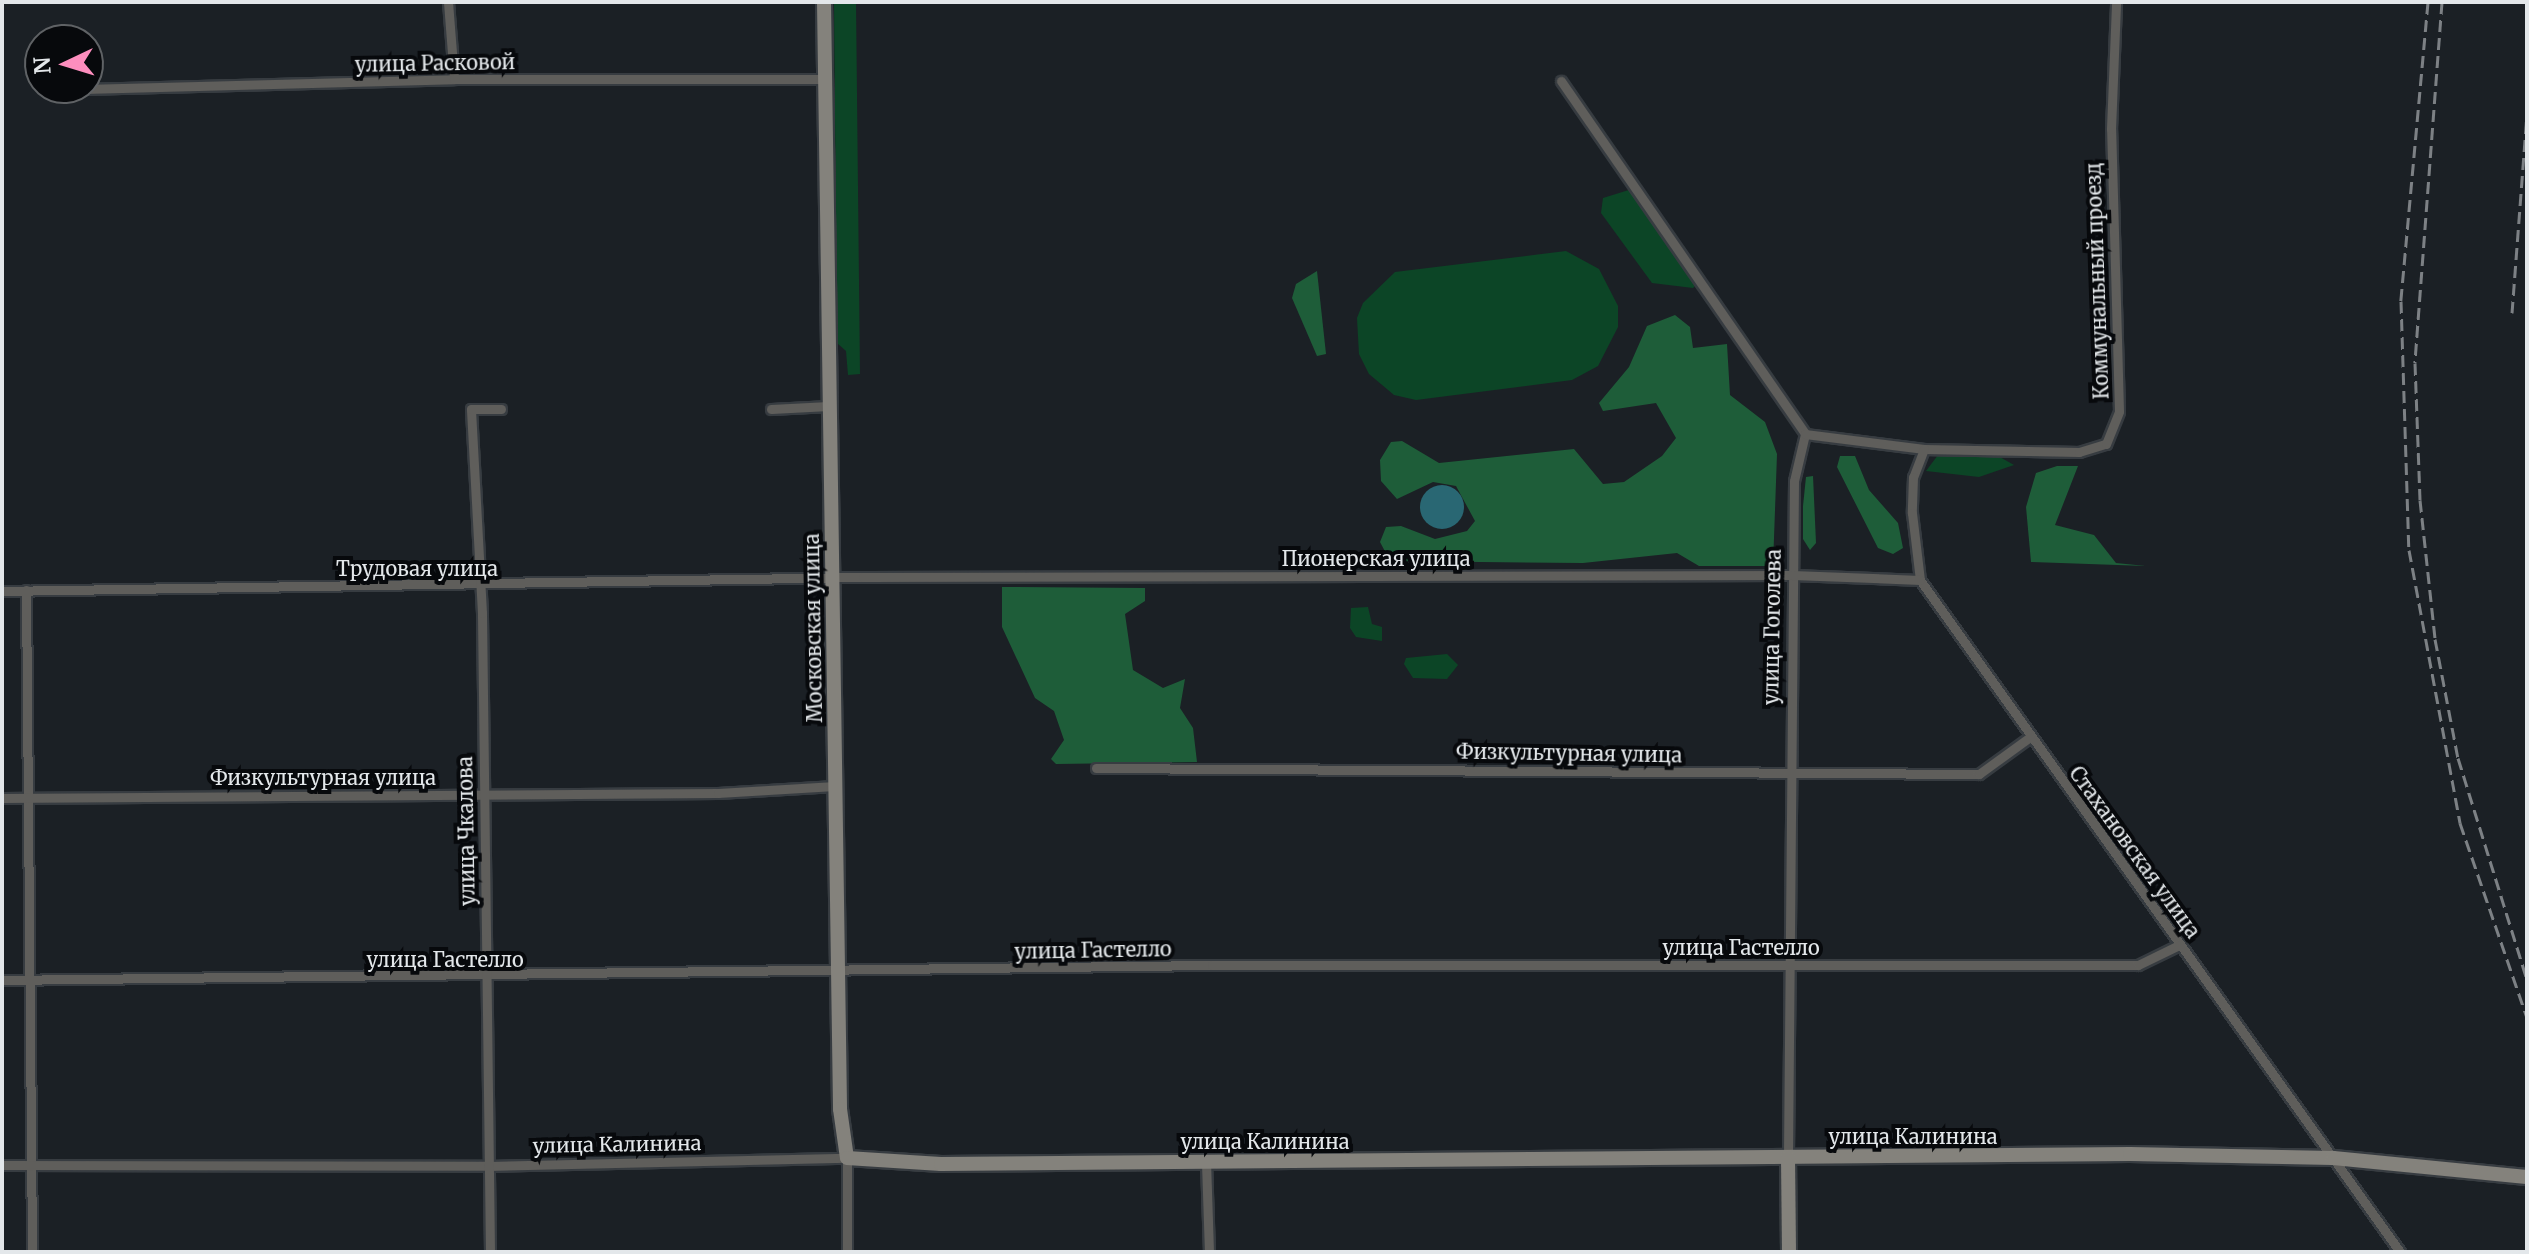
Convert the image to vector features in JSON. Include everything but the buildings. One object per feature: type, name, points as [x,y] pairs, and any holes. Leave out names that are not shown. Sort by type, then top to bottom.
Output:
[{"type":"main road","name":"Московская улица","points":[[824,2],[840,1109],[847,1158]]},
{"type":"main road","name":"улица Калинина","points":[[847,1158],[1206,1162],[1788,1157],[2333,1158],[2527,1177]]},
{"type":"main road","name":"улица Гоголева","points":[[1788,1157],[1789,1252]]},
{"type":"street","points":[[448,2],[454,79]]},
{"type":"street","name":"Коммунальный проезд","points":[[1805,434],[1924,449],[2093,451],[2115,431],[2116,2]]},
{"type":"street","name":"улица Расковой","points":[[104,88],[454,79],[824,79]]},
{"type":"street","points":[[1561,81],[1805,434]]},
{"type":"street","points":[[771,409],[829,406]]},
{"type":"street","name":"улица Чкалова","points":[[490,1252],[480,586],[471,409],[501,409]]},
{"type":"street","name":"улица Гоголева","points":[[1788,1157],[1794,481],[1805,434]]},
{"type":"street","name":"Стахановская улица","points":[[1924,449],[1913,477],[1912,513],[1920,580],[2400,1252]]},
{"type":"street","name":"Пионерская улица","points":[[832,577],[1792,575],[1920,580]]},
{"type":"street","name":"Трудовая улица","points":[[2,591],[480,586],[832,577]]},
{"type":"street","points":[[26,590],[32,1252]]},
{"type":"street","name":"Физкультурная улица","points":[[1096,768],[1979,774],[2030,737]]},
{"type":"street","name":"Физкультурная улица","points":[[2,798],[718,793],[835,786]]},
{"type":"street","name":"улица Гастелло","points":[[2,980],[838,971],[2138,965],[2179,945]]},
{"type":"street","name":"улица Калинина","points":[[2,1165],[488,1166],[847,1158]]},
{"type":"street","name":"Московская улица","points":[[847,1158],[847,1252]]},
{"type":"street","points":[[1206,1162],[1209,1252]]},
{"type":"green space","points":[[834,2],[856,2],[860,374],[848,375],[846,351],[837,343]]},
{"type":"green space","points":[[1632,189],[1697,284],[1693,288],[1652,283],[1601,213],[1603,198]]},
{"type":"green space","points":[[1566,251],[1599,269],[1618,306],[1618,327],[1598,366],[1572,380],[1416,400],[1394,395],[1369,374],[1359,354],[1357,318],[1363,303],[1395,272]]},
{"type":"green space","points":[[1317,271],[1326,354],[1317,356],[1292,298],[1296,284]]},
{"type":"green space","points":[[1675,315],[1690,327],[1693,348],[1727,344],[1730,395],[1765,422],[1777,454],[1773,566],[1699,566],[1677,553],[1583,563],[1390,561],[1380,542],[1386,527],[1401,526],[1435,539],[1467,531],[1475,521],[1456,486],[1433,482],[1397,499],[1381,481],[1380,460],[1391,442],[1402,441],[1439,463],[1574,449],[1603,484],[1624,482],[1662,456],[1676,438],[1656,403],[1603,411],[1599,403],[1629,367],[1647,326]]},
{"type":"green space","points":[[1938,455],[1998,456],[2014,465],[1979,477],[1926,471]]},
{"type":"green space","points":[[1840,456],[1855,456],[1869,490],[1898,523],[1903,548],[1893,554],[1878,548],[1837,467]]},
{"type":"green space","points":[[2057,466],[2078,466],[2055,525],[2094,535],[2116,563],[2146,566],[2031,562],[2026,507],[2036,473]]},
{"type":"green space","points":[[1813,476],[1816,543],[1810,550],[1803,539],[1803,506],[1806,477]]},
{"type":"green space","points":[[1002,587],[1145,588],[1145,601],[1125,614],[1133,670],[1163,688],[1185,679],[1180,708],[1193,728],[1197,762],[1056,764],[1051,759],[1064,740],[1054,711],[1035,698],[1002,627]]},
{"type":"green space","points":[[1368,607],[1372,624],[1382,627],[1382,641],[1356,637],[1350,628],[1351,608]]},
{"type":"green space","points":[[1447,654],[1458,665],[1447,679],[1413,678],[1404,664],[1406,658]]},
{"type":"water","points":[[1442,485],[1457,492],[1464,507],[1457,522],[1442,529],[1427,522],[1420,507],[1427,492]]},
{"type":"railway","points":[[2428,2],[2401,301],[2409,550],[2460,823],[2527,1018]]},
{"type":"railway","points":[[2442,2],[2415,363],[2420,500],[2435,639],[2458,758],[2527,980]]},
{"type":"railway","points":[[2512,313],[2527,113]]}]
